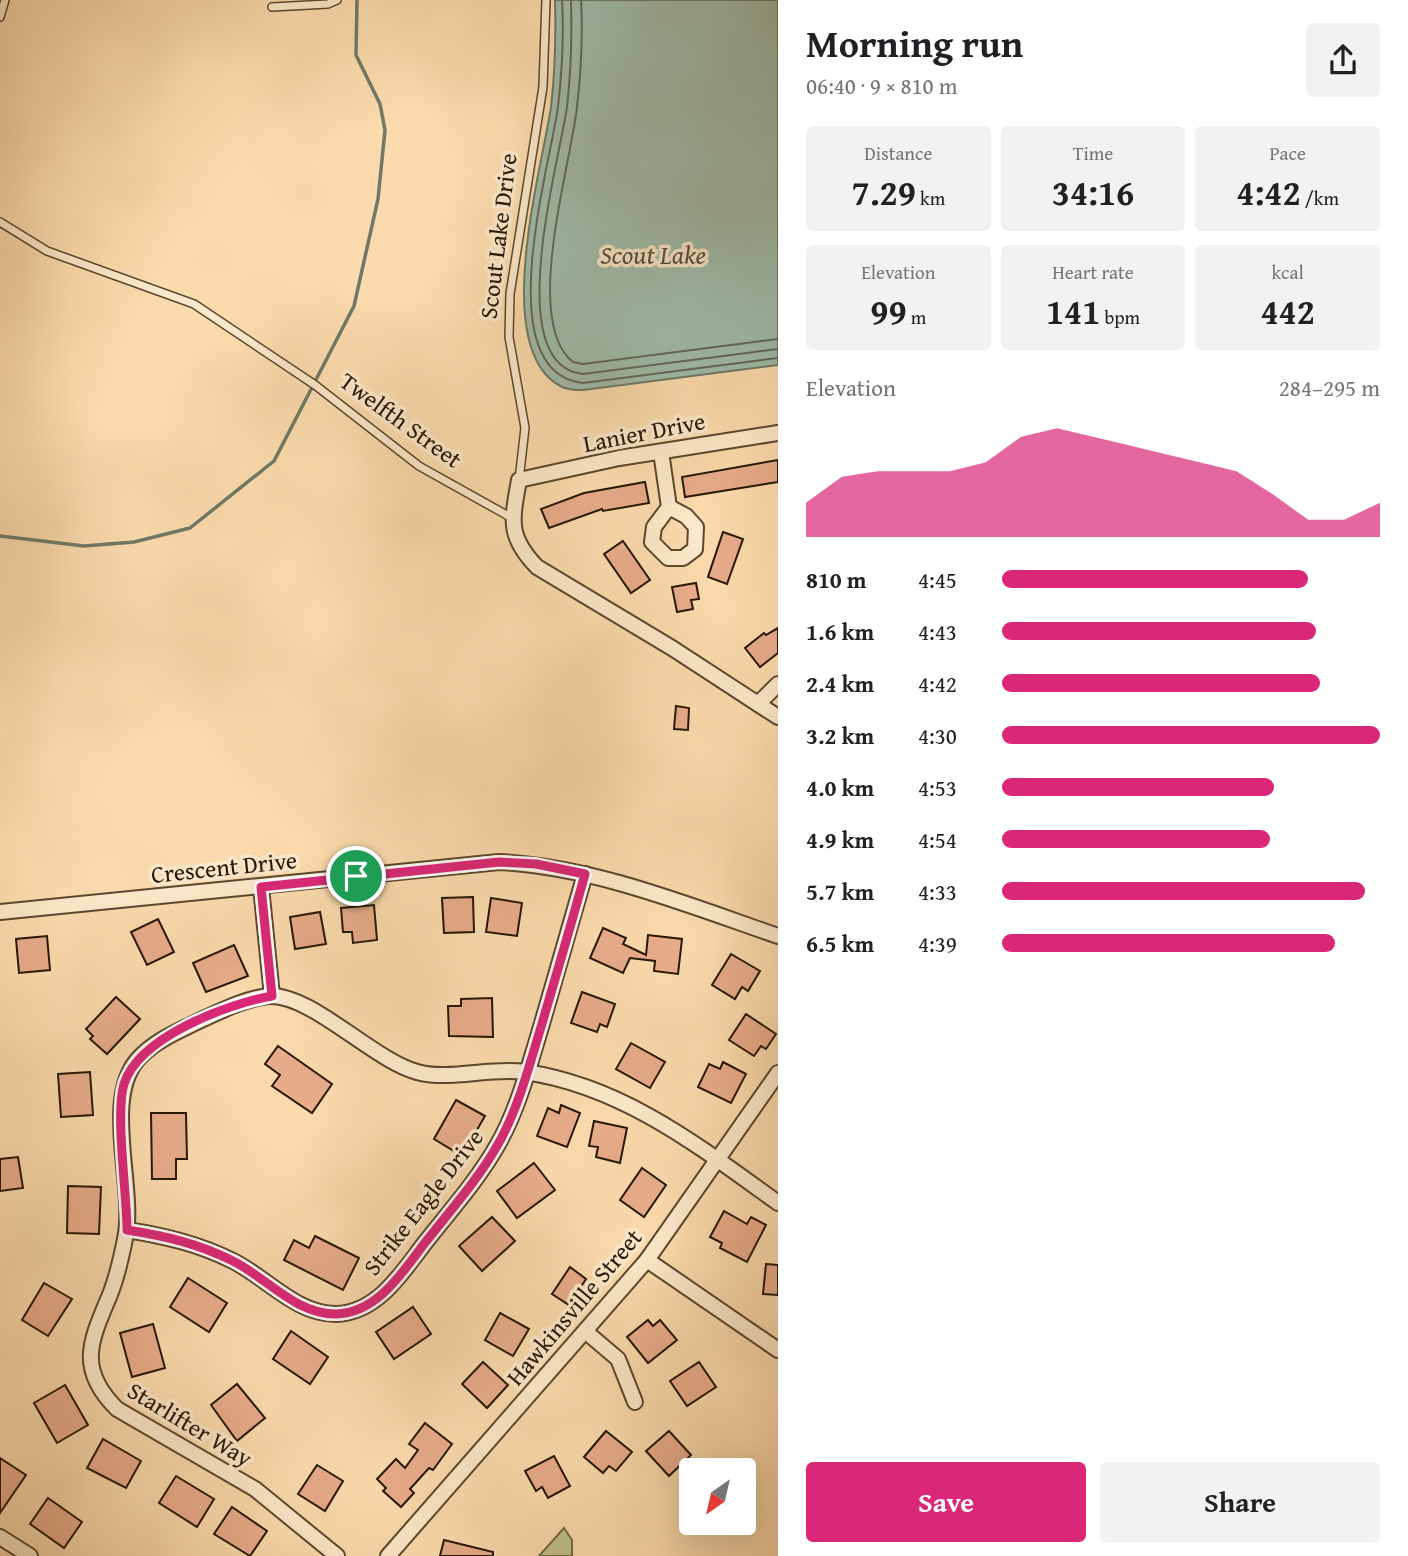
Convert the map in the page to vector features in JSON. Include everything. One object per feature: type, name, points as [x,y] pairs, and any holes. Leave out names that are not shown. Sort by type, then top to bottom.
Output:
[{"type":"street","name":"Lanier Drive","points":[[519,481],[661,452],[778,433]]},
{"type":"street","points":[[661,452],[669,507]]},
{"type":"street","name":"Scout Lake Drive","points":[[512,518],[519,481]]},
{"type":"street","points":[[512,518],[520,550],[537,567],[778,718]]},
{"type":"street","points":[[758,704],[778,684]]},
{"type":"street","name":"Crescent Drive","points":[[0,912],[499,862],[536,864],[585,874],[778,936]]},
{"type":"street","name":"Strike Eagle Drive","points":[[127,1230],[166,1236],[201,1247],[234,1262],[283,1295],[317,1311],[336,1314],[370,1304],[391,1286],[485,1164],[506,1128],[528,1072],[585,874]]},
{"type":"street","points":[[261,887],[272,996],[323,1016],[402,1068],[425,1074],[502,1069],[528,1072],[610,1096],[650,1115],[778,1203]]},
{"type":"street","name":"Starlifter Way","points":[[272,996],[218,1012],[165,1038],[138,1059],[124,1084],[122,1107],[127,1230],[120,1268],[90,1342],[90,1365],[102,1395],[136,1422],[255,1489],[337,1556]]},
{"type":"street","name":"Hawkinsville Street","points":[[388,1556],[647,1259],[778,1073]]},
{"type":"street","points":[[647,1259],[778,1350]]},
{"type":"street","points":[[586,1331],[618,1359],[635,1402]]},
{"type":"street","points":[[0,1537],[30,1556]]},
{"type":"lane","points":[[0,17],[5,0]]},
{"type":"lane","points":[[272,7],[328,4],[337,0]]},
{"type":"lane","name":"Scout Lake Drive","points":[[519,481],[526,428],[509,337],[510,294],[543,87],[546,0]]},
{"type":"lane","name":"Twelfth Street","points":[[0,222],[47,251],[194,304],[315,385],[408,459],[512,518]]},
{"type":"green space","points":[[564,1528],[572,1540],[572,1556],[539,1556]]},
{"type":"water","name":"Scout Lake","points":[[555,0],[778,0],[778,365],[583,390],[562,387],[540,367],[528,337],[524,299],[531,213],[551,107]]},
{"type":"building","points":[[778,460],[778,482],[685,497],[682,477]]},
{"type":"building","points":[[645,482],[649,503],[603,511],[602,509],[549,528],[541,509],[584,493]]},
{"type":"building","points":[[723,532],[743,539],[727,584],[708,577]]},
{"type":"building","points":[[623,541],[650,580],[631,593],[604,554]]},
{"type":"building","points":[[696,583],[699,599],[691,600],[693,609],[677,612],[672,587]]},
{"type":"building","points":[[778,628],[778,653],[760,667],[745,648],[764,633],[766,635]]},
{"type":"building","points":[[676,706],[689,708],[688,730],[674,729]]},
{"type":"building","points":[[473,897],[474,932],[444,933],[442,898]]},
{"type":"building","points":[[491,898],[522,903],[517,936],[486,932]]},
{"type":"building","points":[[374,905],[377,940],[353,943],[352,932],[343,932],[341,908]]},
{"type":"building","points":[[320,912],[326,944],[295,949],[290,917]]},
{"type":"building","points":[[158,919],[174,952],[147,965],[131,932]]},
{"type":"building","points":[[603,928],[626,938],[623,944],[646,955],[648,935],[682,939],[678,974],[654,971],[655,961],[630,958],[623,973],[590,958]]},
{"type":"building","points":[[47,936],[50,970],[19,973],[16,939]]},
{"type":"building","points":[[234,945],[248,976],[206,992],[193,963]]},
{"type":"building","points":[[731,954],[760,971],[748,991],[742,987],[735,999],[712,985]]},
{"type":"building","points":[[582,992],[615,1004],[607,1027],[600,1024],[597,1032],[571,1023]]},
{"type":"building","points":[[116,997],[140,1019],[107,1054],[90,1039],[93,1036],[86,1029]]},
{"type":"building","points":[[492,998],[493,1037],[449,1036],[448,1006],[461,1006],[461,999]]},
{"type":"building","points":[[746,1014],[776,1034],[766,1049],[761,1046],[754,1056],[729,1040]]},
{"type":"building","points":[[631,1043],[665,1062],[650,1088],[616,1069]]},
{"type":"building","points":[[278,1046],[332,1084],[312,1113],[272,1086],[280,1075],[265,1064]]},
{"type":"building","points":[[723,1062],[746,1074],[731,1103],[698,1087],[709,1064],[720,1069]]},
{"type":"building","points":[[90,1072],[93,1115],[61,1117],[58,1074]]},
{"type":"building","points":[[456,1100],[485,1116],[462,1156],[434,1139]]},
{"type":"building","points":[[561,1105],[580,1113],[567,1147],[537,1136],[548,1108],[559,1113]]},
{"type":"building","points":[[151,1113],[186,1113],[187,1159],[176,1159],[176,1179],[152,1179]]},
{"type":"building","points":[[594,1121],[627,1128],[620,1163],[596,1157],[598,1147],[589,1146]]},
{"type":"building","points":[[18,1157],[23,1188],[0,1191],[0,1159]]},
{"type":"building","points":[[534,1163],[555,1190],[517,1218],[497,1191]]},
{"type":"building","points":[[642,1168],[666,1185],[644,1217],[620,1200]]},
{"type":"building","points":[[68,1186],[101,1187],[99,1234],[67,1233]]},
{"type":"building","points":[[724,1211],[747,1224],[751,1217],[766,1225],[747,1262],[720,1248],[722,1243],[710,1237]]},
{"type":"building","points":[[492,1217],[515,1241],[482,1271],[459,1246]]},
{"type":"building","points":[[315,1236],[359,1258],[343,1290],[284,1260],[294,1240],[309,1248]]},
{"type":"building","points":[[766,1264],[778,1265],[778,1295],[763,1294]]},
{"type":"building","points":[[570,1267],[586,1279],[569,1305],[552,1294]]},
{"type":"building","points":[[188,1278],[227,1303],[209,1332],[170,1307]]},
{"type":"building","points":[[44,1283],[72,1299],[48,1336],[22,1320]]},
{"type":"building","points":[[413,1307],[431,1334],[394,1359],[376,1332]]},
{"type":"building","points":[[500,1313],[529,1329],[513,1356],[485,1340]]},
{"type":"building","points":[[648,1320],[653,1326],[660,1320],[677,1340],[648,1363],[627,1337]]},
{"type":"building","points":[[153,1324],[165,1368],[132,1377],[120,1333]]},
{"type":"building","points":[[291,1331],[328,1357],[310,1384],[273,1359]]},
{"type":"building","points":[[483,1362],[508,1385],[487,1408],[462,1384]]},
{"type":"building","points":[[699,1362],[716,1387],[687,1406],[670,1381]]},
{"type":"building","points":[[237,1384],[265,1418],[237,1441],[211,1405]]},
{"type":"building","points":[[65,1385],[88,1425],[57,1443],[34,1403]]},
{"type":"building","points":[[425,1423],[452,1444],[433,1470],[429,1468],[410,1489],[414,1493],[401,1507],[383,1491],[386,1488],[377,1479],[396,1459],[405,1468],[418,1450],[409,1444]]},
{"type":"building","points":[[606,1431],[632,1452],[616,1471],[609,1466],[603,1473],[584,1457]]},
{"type":"building","points":[[669,1431],[691,1455],[688,1458],[679,1458],[679,1466],[669,1476],[646,1451]]},
{"type":"building","points":[[103,1439],[141,1461],[126,1488],[87,1468]]},
{"type":"building","points":[[554,1456],[570,1486],[548,1498],[542,1487],[536,1491],[525,1471]]},
{"type":"building","points":[[0,1458],[26,1475],[0,1513]]},
{"type":"building","points":[[317,1465],[343,1481],[325,1511],[298,1494]]},
{"type":"building","points":[[176,1476],[214,1499],[197,1527],[159,1503]]},
{"type":"building","points":[[48,1498],[82,1522],[64,1548],[30,1524]]},
{"type":"building","points":[[232,1507],[267,1531],[250,1556],[214,1534]]},
{"type":"building","points":[[444,1540],[493,1552],[493,1556],[440,1556]]},
{"type":"waterway","points":[[0,536],[84,546],[134,542],[190,528],[274,461],[354,306],[378,199],[385,130],[380,104],[356,55],[357,0]]},
{"type":"route","points":[[499,862],[536,864],[585,874],[528,1072],[497,1146],[391,1286],[370,1304],[336,1314],[299,1304],[251,1271],[184,1240],[127,1230],[122,1107],[124,1084],[138,1059],[165,1038],[218,1012],[254,999],[272,996],[261,887],[356,876],[499,862]]}]
